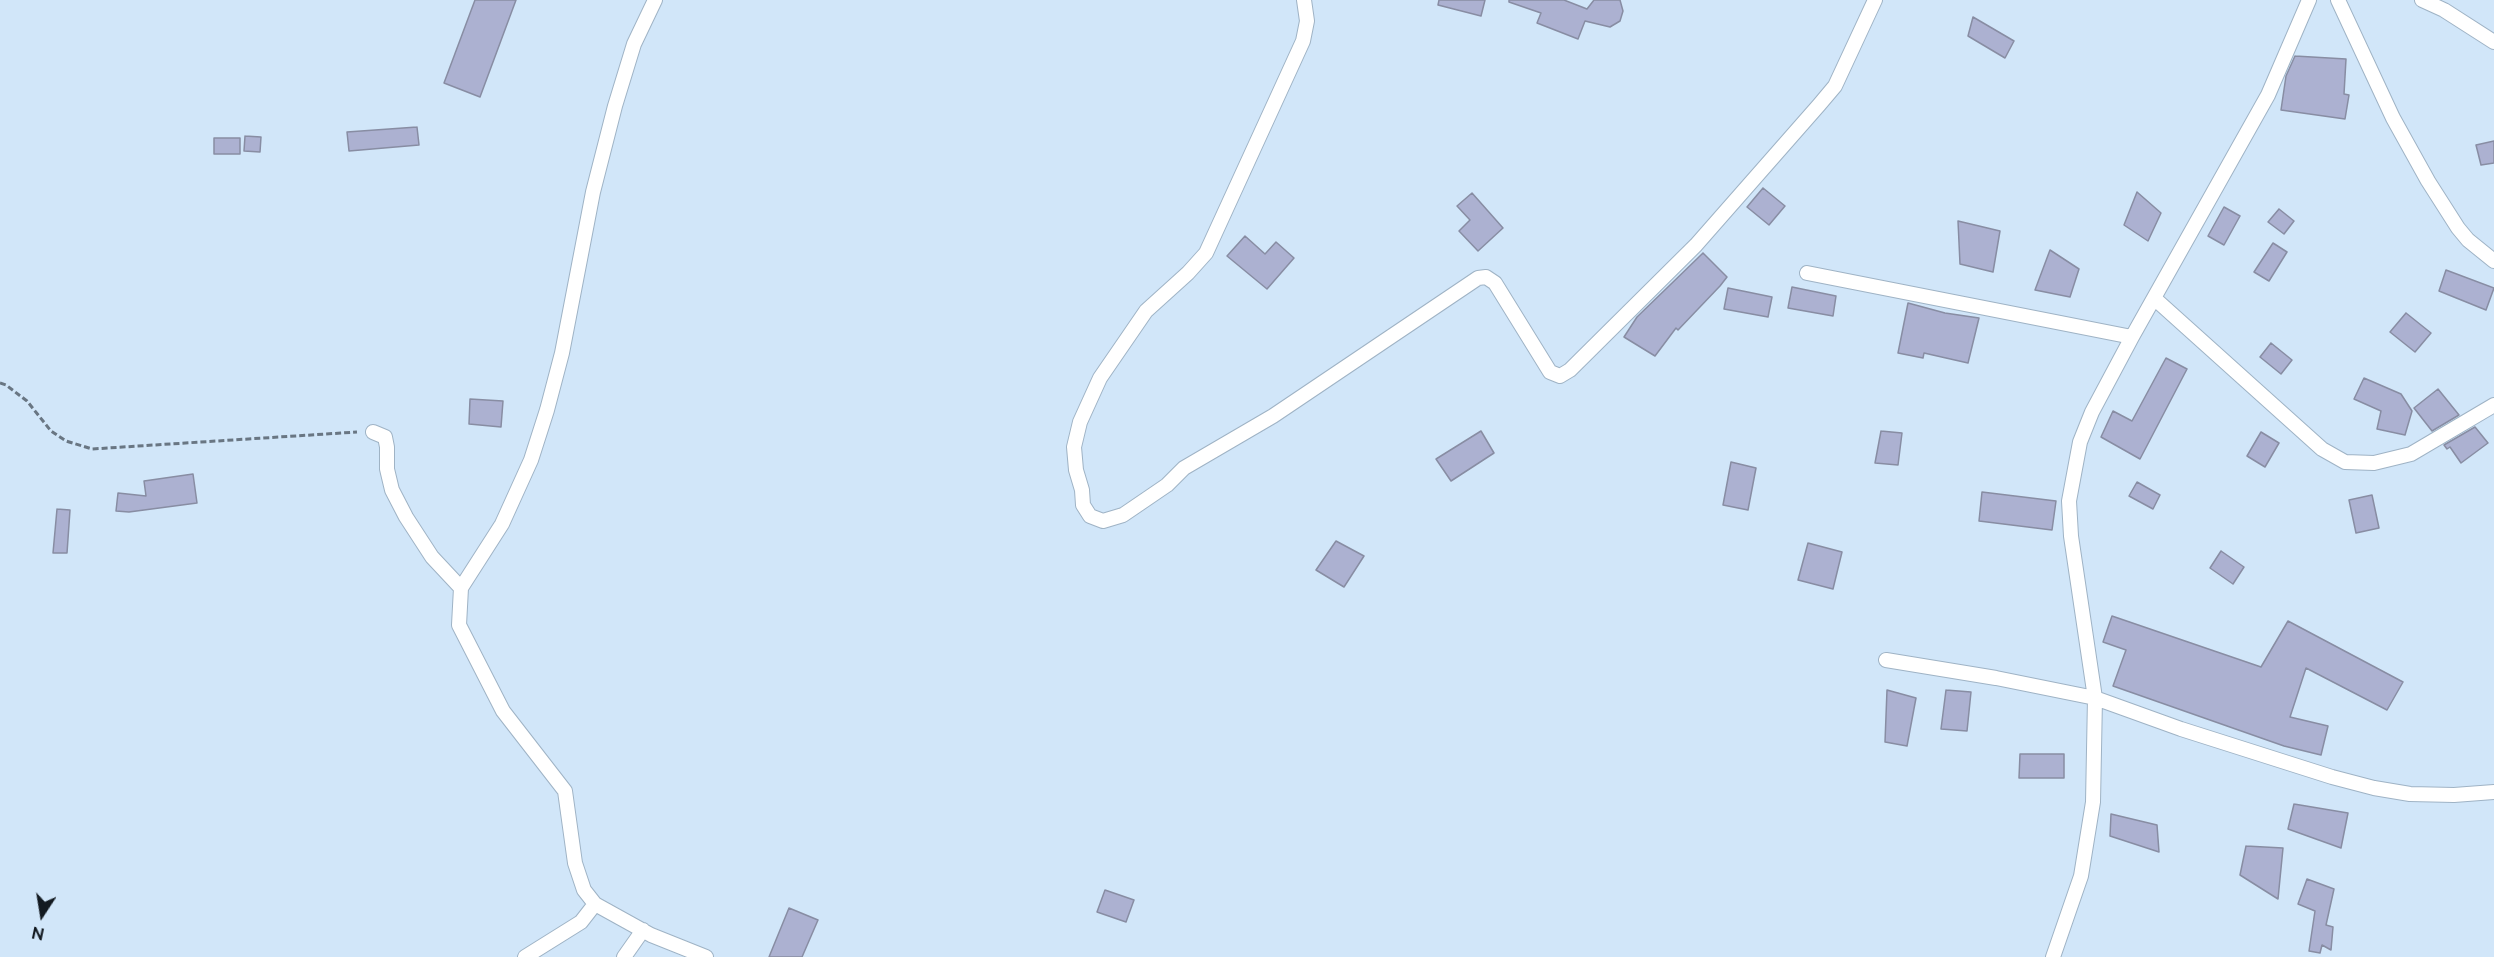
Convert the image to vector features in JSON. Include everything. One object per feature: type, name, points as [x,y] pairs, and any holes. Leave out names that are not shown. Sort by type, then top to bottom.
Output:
[{"type":"street","points":[[655,0],[634,44],[615,106],[593,192],[562,353],[548,410],[531,460],[502,524],[461,588],[459,625],[503,711],[565,791],[575,863],[584,890],[595,904],[643,930],[706,957]]},
{"type":"street","points":[[1304,0],[1307,21],[1303,41],[1206,253],[1188,273],[1146,311],[1100,378],[1080,422],[1074,447],[1076,471],[1082,490],[1083,505],[1090,516],[1103,521],[1123,515],[1167,485],[1184,468],[1273,416],[1478,278],[1486,277],[1495,283],[1550,372],[1560,376],[1570,370],[1696,245],[1820,105],[1835,86],[1875,0]]},
{"type":"street","points":[[2053,957],[2081,876],[2093,802],[2095,698],[2071,536],[2069,501],[2080,442],[2092,412],[2132,337],[2268,95],[2309,0],[2300,0]]},
{"type":"street","points":[[2338,0],[2393,118],[2428,181],[2458,228],[2468,240],[2494,261]]},
{"type":"street","points":[[2422,0],[2444,10],[2494,42]]},
{"type":"street","points":[[1807,273],[2132,337]]},
{"type":"street","points":[[2154,298],[2322,449],[2345,462],[2374,463],[2411,454],[2494,405]]},
{"type":"street","points":[[374,432],[385,437],[387,469],[392,490],[406,517],[432,557],[461,588]]},
{"type":"street","points":[[1886,660],[1996,678],[2095,698],[2181,729],[2374,788],[2410,794],[2454,795],[2494,792]]},
{"type":"street","points":[[525,957],[581,922],[595,904]]},
{"type":"street","points":[[624,957],[643,930]]},
{"type":"path","points":[[0,383],[27,401],[51,431],[66,441],[92,449],[348,431],[374,432]]},
{"type":"building","points":[[475,0],[516,0],[480,97],[444,83]]},
{"type":"building","points":[[1439,0],[1485,0],[1481,16],[1438,5]]},
{"type":"building","points":[[1509,0],[1564,0],[1587,9],[1594,0],[1620,0],[1623,11],[1620,21],[1610,27],[1585,21],[1578,39],[1537,23],[1541,13],[1509,2]]},
{"type":"building","points":[[1973,17],[2014,41],[2005,58],[1968,36]]},
{"type":"building","points":[[2295,56],[2346,59],[2344,94],[2349,95],[2345,119],[2281,110],[2286,76]]},
{"type":"building","points":[[417,127],[419,145],[349,151],[347,132]]},
{"type":"building","points":[[245,136],[261,137],[260,152],[244,151]]},
{"type":"building","points":[[214,138],[240,138],[240,154],[214,154]]},
{"type":"building","points":[[2494,141],[2494,163],[2481,165],[2476,145]]},
{"type":"building","points":[[1763,188],[1785,206],[1769,225],[1747,207]]},
{"type":"building","points":[[2137,192],[2161,213],[2148,241],[2124,225]]},
{"type":"building","points":[[1472,193],[1503,228],[1478,251],[1459,231],[1470,220],[1457,206]]},
{"type":"building","points":[[2224,207],[2240,216],[2224,245],[2208,236]]},
{"type":"building","points":[[2279,209],[2294,221],[2284,234],[2268,222]]},
{"type":"building","points":[[1958,221],[2000,231],[1993,272],[1960,264]]},
{"type":"building","points":[[1245,236],[1265,254],[1276,242],[1294,258],[1267,289],[1227,256]]},
{"type":"building","points":[[2273,243],[2287,252],[2269,281],[2254,272]]},
{"type":"building","points":[[2050,250],[2079,269],[2070,297],[2035,290]]},
{"type":"building","points":[[1703,253],[1727,277],[1678,330],[1676,328],[1655,356],[1624,337],[1637,317]]},
{"type":"building","points":[[2446,270],[2494,288],[2486,310],[2439,291]]},
{"type":"building","points":[[1792,287],[1836,296],[1833,316],[1788,308]]},
{"type":"building","points":[[1728,288],[1772,297],[1768,317],[1724,309]]},
{"type":"building","points":[[1908,303],[1945,313],[1979,318],[1968,363],[1924,353],[1923,358],[1898,353]]},
{"type":"building","points":[[2406,313],[2431,333],[2415,352],[2390,332]]},
{"type":"building","points":[[2271,343],[2292,360],[2281,374],[2260,357]]},
{"type":"building","points":[[2166,358],[2187,369],[2140,459],[2101,437],[2113,411],[2132,421]]},
{"type":"building","points":[[2364,378],[2401,394],[2412,411],[2405,435],[2377,429],[2381,411],[2354,399]]},
{"type":"building","points":[[2438,389],[2459,415],[2432,431],[2414,408]]},
{"type":"building","points":[[470,399],[503,401],[501,427],[469,424]]},
{"type":"building","points":[[2475,427],[2488,443],[2461,463],[2450,447],[2447,449],[2444,445]]},
{"type":"building","points":[[1481,431],[1494,453],[1451,481],[1436,459]]},
{"type":"building","points":[[1881,431],[1902,433],[1898,465],[1875,463]]},
{"type":"building","points":[[2261,432],[2279,443],[2265,467],[2247,456]]},
{"type":"building","points":[[1731,462],[1756,468],[1748,510],[1723,505]]},
{"type":"building","points":[[193,474],[197,503],[129,512],[116,511],[118,493],[146,496],[144,481]]},
{"type":"building","points":[[2137,482],[2160,495],[2153,509],[2129,496]]},
{"type":"building","points":[[1982,492],[2056,501],[2052,530],[1979,521]]},
{"type":"building","points":[[2372,495],[2379,528],[2356,533],[2349,500]]},
{"type":"building","points":[[57,509],[70,510],[67,553],[53,553]]},
{"type":"building","points":[[1336,541],[1364,556],[1344,587],[1316,570]]},
{"type":"building","points":[[1808,543],[1842,552],[1833,589],[1798,580]]},
{"type":"building","points":[[2221,551],[2244,567],[2233,584],[2210,568]]},
{"type":"building","points":[[2112,616],[2261,667],[2288,621],[2403,682],[2387,710],[2306,668],[2290,717],[2328,726],[2321,755],[2284,746],[2113,686],[2126,650],[2103,642]]},
{"type":"building","points":[[1887,690],[1916,698],[1907,746],[1885,742]]},
{"type":"building","points":[[1946,690],[1971,692],[1967,731],[1941,729]]},
{"type":"building","points":[[2020,754],[2064,754],[2064,778],[2019,778]]},
{"type":"building","points":[[2294,804],[2348,813],[2341,848],[2288,829]]},
{"type":"building","points":[[2111,814],[2157,825],[2159,852],[2110,836]]},
{"type":"building","points":[[2246,846],[2283,848],[2278,899],[2240,875]]},
{"type":"building","points":[[2307,879],[2334,889],[2326,925],[2333,927],[2331,950],[2322,945],[2320,953],[2309,951],[2315,911],[2298,904]]},
{"type":"building","points":[[1105,890],[1134,900],[1126,922],[1097,912]]},
{"type":"building","points":[[789,908],[818,920],[802,957],[769,957]]}]
